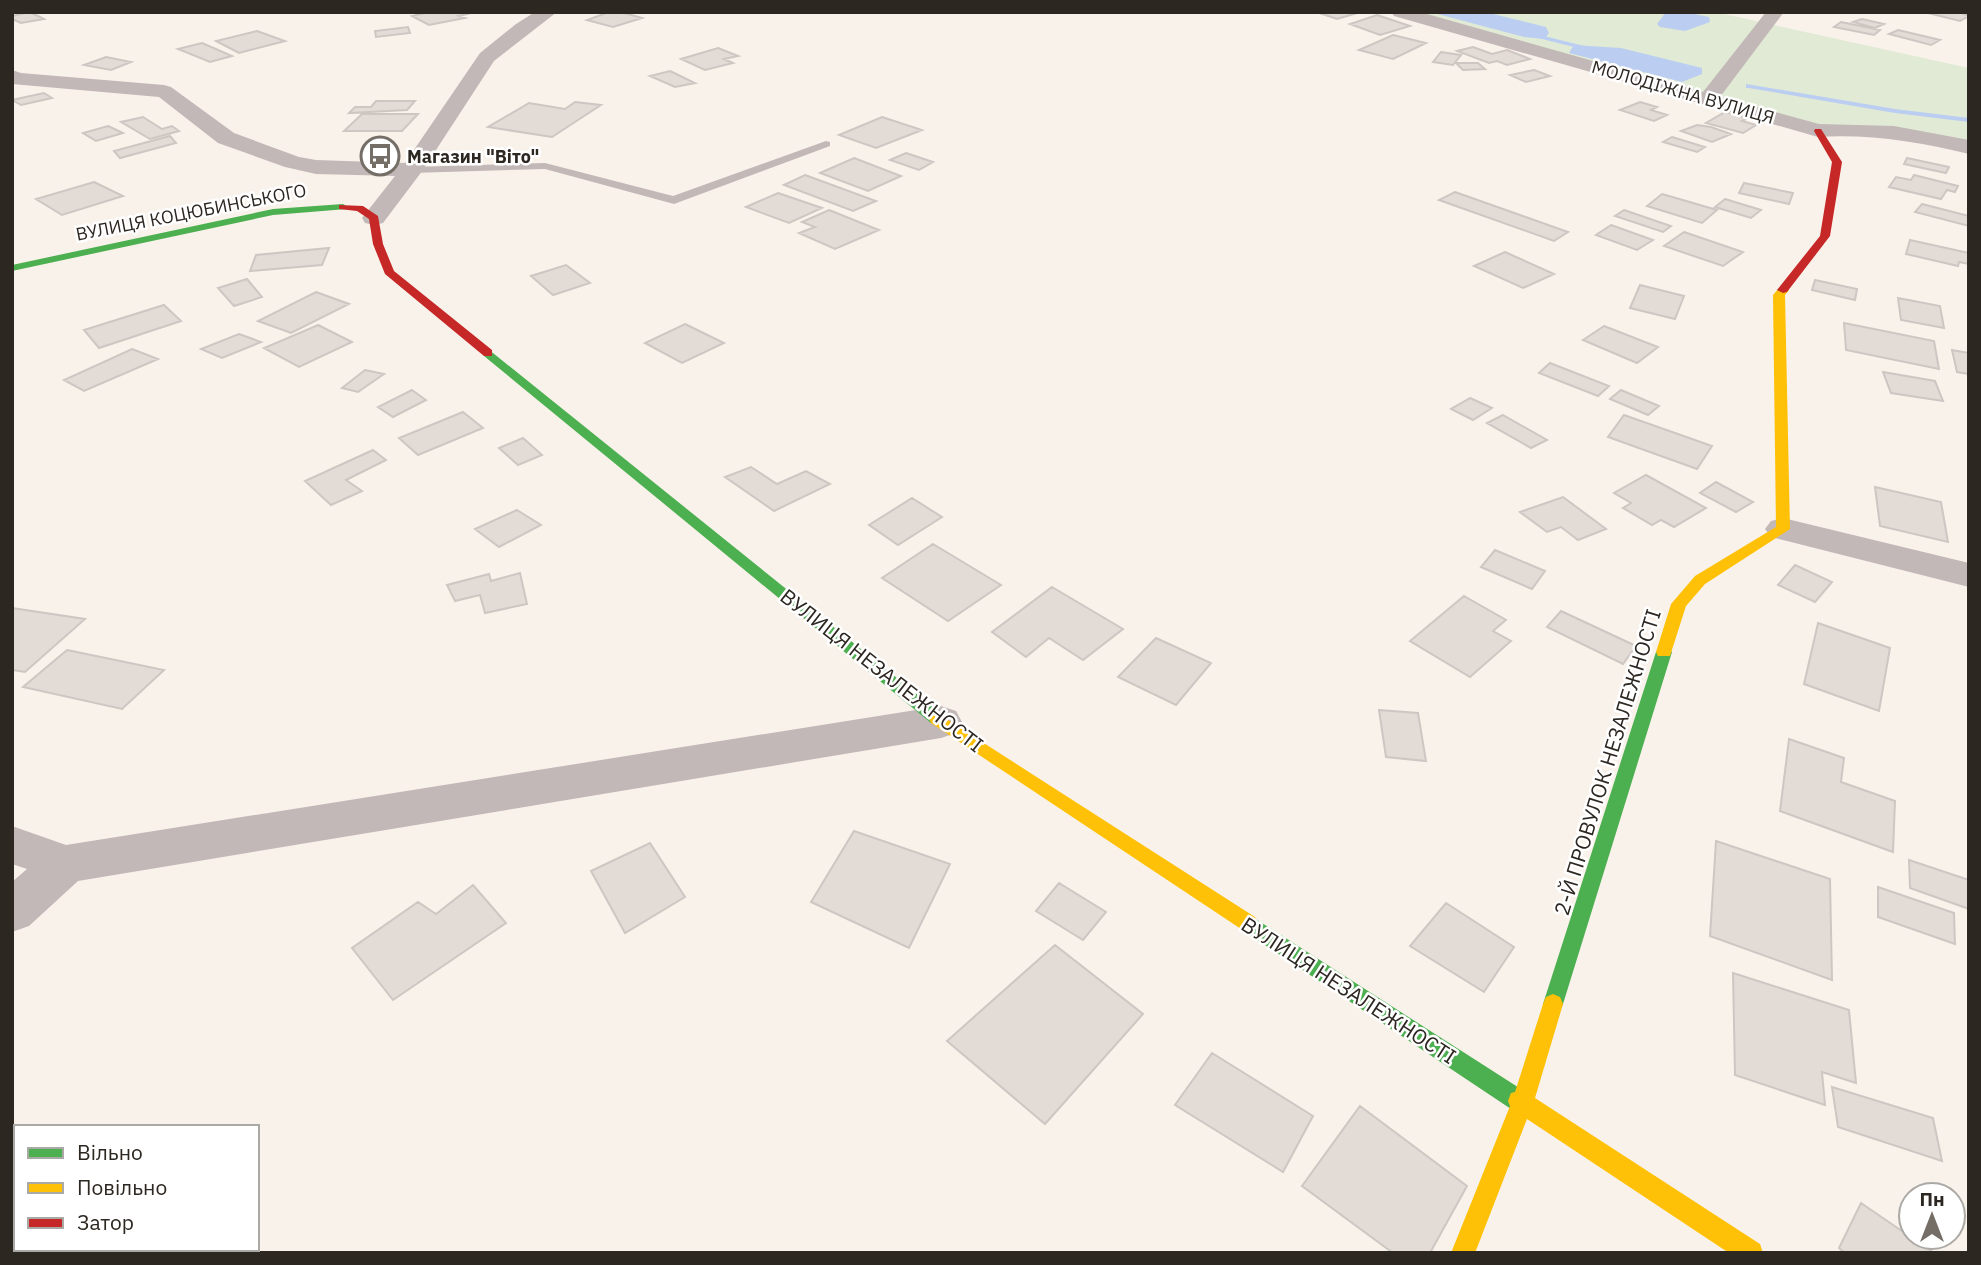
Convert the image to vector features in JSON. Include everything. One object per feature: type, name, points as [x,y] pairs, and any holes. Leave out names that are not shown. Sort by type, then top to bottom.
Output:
[{"type":"street","points":[[374,218],[412,170],[487,57],[519,20],[548,12]]},
{"type":"street","name":"МОЛОДІЖНА ВУЛИЦЯ","points":[[1401,12],[1818,131],[1848,128],[1914,134],[1969,147]]},
{"type":"street","points":[[1708,99],[1775,12]]},
{"type":"street","points":[[12,76],[16,79],[164,91],[226,138],[293,162],[316,167],[412,170]]},
{"type":"street","points":[[1818,131],[1837,162],[1825,236],[1779,295],[1783,529],[1969,575]]},
{"type":"street","name":"ВУЛИЦЯ КОЦЮБИНСЬКОГО","points":[[12,268],[273,212],[328,206],[359,208],[374,218]]},
{"type":"street","name":"ВУЛИЦЯ НЕЗАЛЕЖНОСТІ","points":[[374,218],[377,244],[389,272],[941,722],[1751,1253]]},
{"type":"street","name":"2-Й ПРОВУЛОК НЕЗАЛЕЖНОСТІ","points":[[1463,1253],[1522,1104],[1679,604],[1700,580],[1783,529]]},
{"type":"street","points":[[12,845],[66,864],[941,722]]},
{"type":"street","points":[[12,911],[66,864]]},
{"type":"lane","points":[[412,170],[545,166],[674,200],[826,144]]},
{"type":"green space","points":[[1400,12],[1715,12],[1969,68],[1969,147],[1818,131]]},
{"type":"water","points":[[1430,12],[1485,12],[1546,27],[1549,33],[1544,39],[1524,37]]},
{"type":"water","points":[[1666,12],[1685,12],[1709,17],[1710,22],[1685,31],[1660,27],[1657,24]]},
{"type":"water","points":[[1574,45],[1621,48],[1702,68],[1702,74],[1682,82],[1569,53]]},
{"type":"building","points":[[30,12],[44,19],[21,23],[12,19],[12,16]]},
{"type":"building","points":[[429,12],[475,12],[459,16],[465,18],[429,25],[412,16]]},
{"type":"building","points":[[609,12],[621,12],[642,18],[613,27],[587,20]]},
{"type":"building","points":[[1361,12],[1337,19],[1322,14]]},
{"type":"building","points":[[1924,12],[1959,12],[1969,16],[1960,21]]},
{"type":"building","points":[[1377,15],[1410,26],[1380,35],[1350,24]]},
{"type":"building","points":[[1862,19],[1884,24],[1875,28],[1853,22]]},
{"type":"building","points":[[1841,22],[1880,30],[1874,35],[1834,27]]},
{"type":"building","points":[[408,27],[410,33],[376,37],[375,31]]},
{"type":"building","points":[[1898,30],[1940,40],[1931,45],[1889,34]]},
{"type":"building","points":[[257,31],[285,41],[239,53],[216,41]]},
{"type":"building","points":[[1393,35],[1426,43],[1393,59],[1359,50]]},
{"type":"building","points":[[202,43],[232,56],[210,62],[178,49]]},
{"type":"building","points":[[1473,47],[1492,54],[1507,50],[1530,59],[1507,65],[1497,61],[1489,63],[1457,51]]},
{"type":"building","points":[[718,48],[738,56],[724,59],[733,63],[705,70],[681,59]]},
{"type":"building","points":[[1441,52],[1461,55],[1453,65],[1433,62]]},
{"type":"building","points":[[106,57],[131,62],[111,70],[84,65]]},
{"type":"building","points":[[1456,63],[1478,63],[1485,69],[1463,70]]},
{"type":"building","points":[[1534,70],[1550,76],[1526,82],[1510,75]]},
{"type":"building","points":[[670,71],[695,83],[675,87],[650,76]]},
{"type":"building","points":[[44,93],[52,98],[21,105],[12,100]]},
{"type":"building","points":[[376,101],[415,101],[407,110],[349,113],[355,107],[371,107]]},
{"type":"building","points":[[575,102],[601,105],[552,137],[488,127],[529,103],[565,109]]},
{"type":"building","points":[[1640,102],[1657,107],[1651,110],[1667,115],[1654,121],[1620,110]]},
{"type":"building","points":[[1725,112],[1748,118],[1742,121],[1756,125],[1743,133],[1706,123]]},
{"type":"building","points":[[362,114],[418,114],[402,131],[344,131]]},
{"type":"building","points":[[143,117],[162,129],[172,126],[179,131],[150,139],[121,122]]},
{"type":"building","points":[[882,117],[922,130],[876,148],[839,135]]},
{"type":"building","points":[[1697,125],[1731,134],[1712,142],[1681,131]]},
{"type":"building","points":[[108,126],[123,133],[96,141],[83,133]]},
{"type":"building","points":[[170,136],[176,143],[120,158],[114,151]]},
{"type":"building","points":[[1672,137],[1705,147],[1697,152],[1663,142]]},
{"type":"building","points":[[906,153],[933,162],[919,170],[890,160]]},
{"type":"building","points":[[854,158],[901,176],[868,191],[820,173]]},
{"type":"building","points":[[1907,158],[1949,167],[1946,173],[1904,164]]},
{"type":"building","points":[[805,175],[876,201],[853,211],[784,185]]},
{"type":"building","points":[[1914,175],[1958,186],[1955,192],[1947,190],[1941,199],[1889,187],[1896,177],[1911,180]]},
{"type":"building","points":[[94,182],[123,196],[62,215],[36,199]]},
{"type":"building","points":[[1744,183],[1793,193],[1789,204],[1739,193]]},
{"type":"building","points":[[1455,192],[1568,232],[1554,241],[1439,200]]},
{"type":"building","points":[[778,193],[822,208],[789,223],[746,207]]},
{"type":"building","points":[[1662,194],[1717,210],[1702,223],[1647,206]]},
{"type":"building","points":[[1725,199],[1761,210],[1751,218],[1715,207]]},
{"type":"building","points":[[1922,204],[1969,216],[1969,226],[1915,212]]},
{"type":"building","points":[[829,210],[879,230],[835,249],[799,233],[815,227],[802,222]]},
{"type":"building","points":[[1624,210],[1671,226],[1663,232],[1615,216]]},
{"type":"building","points":[[1611,225],[1653,240],[1637,250],[1596,235]]},
{"type":"building","points":[[1684,232],[1743,252],[1723,266],[1664,246]]},
{"type":"building","points":[[1910,240],[1969,253],[1969,264],[1959,262],[1958,266],[1906,254]]},
{"type":"building","points":[[329,248],[322,265],[250,271],[256,255]]},
{"type":"building","points":[[1505,252],[1554,274],[1523,288],[1474,266]]},
{"type":"building","points":[[566,265],[590,283],[553,295],[531,276]]},
{"type":"building","points":[[247,279],[262,297],[234,306],[218,288]]},
{"type":"building","points":[[1815,280],[1857,289],[1855,300],[1812,290]]},
{"type":"building","points":[[1640,285],[1684,296],[1675,319],[1630,308]]},
{"type":"building","points":[[316,292],[349,304],[291,333],[258,321]]},
{"type":"building","points":[[1898,298],[1940,306],[1944,328],[1901,320]]},
{"type":"building","points":[[164,305],[181,321],[99,348],[84,330]]},
{"type":"building","points":[[1844,323],[1934,341],[1939,369],[1846,350]]},
{"type":"building","points":[[685,324],[724,343],[682,363],[645,343]]},
{"type":"building","points":[[318,325],[352,342],[299,367],[264,348]]},
{"type":"building","points":[[1604,326],[1658,347],[1637,363],[1583,340]]},
{"type":"building","points":[[239,334],[261,342],[222,358],[201,349]]},
{"type":"building","points":[[132,349],[158,359],[84,391],[64,380]]},
{"type":"building","points":[[1952,350],[1969,353],[1969,374],[1957,372]]},
{"type":"building","points":[[1550,363],[1609,386],[1598,396],[1539,373]]},
{"type":"building","points":[[365,370],[384,374],[358,392],[342,388]]},
{"type":"building","points":[[1883,372],[1935,381],[1943,401],[1891,393]]},
{"type":"building","points":[[412,390],[426,400],[393,417],[378,407]]},
{"type":"building","points":[[1621,390],[1659,406],[1648,415],[1610,399]]},
{"type":"building","points":[[1470,398],[1492,408],[1473,420],[1451,409]]},
{"type":"building","points":[[463,412],[483,428],[418,455],[399,438]]},
{"type":"building","points":[[1503,415],[1547,440],[1531,448],[1487,423]]},
{"type":"building","points":[[1624,415],[1712,446],[1697,469],[1608,437]]},
{"type":"building","points":[[523,438],[542,455],[518,465],[499,448]]},
{"type":"building","points":[[373,450],[386,460],[346,480],[362,491],[331,505],[305,481]]},
{"type":"building","points":[[751,467],[777,484],[806,471],[830,484],[774,511],[725,477]]},
{"type":"building","points":[[1646,475],[1706,508],[1674,527],[1661,520],[1652,525],[1623,508],[1631,503],[1614,493]]},
{"type":"building","points":[[1716,482],[1753,502],[1736,512],[1700,493]]},
{"type":"building","points":[[1875,487],[1941,502],[1948,542],[1880,526]]},
{"type":"building","points":[[1563,497],[1606,529],[1578,540],[1561,527],[1547,532],[1520,512]]},
{"type":"building","points":[[912,498],[942,517],[898,545],[869,525]]},
{"type":"building","points":[[517,510],[541,525],[499,547],[475,529]]},
{"type":"building","points":[[933,544],[1001,585],[948,621],[882,578]]},
{"type":"building","points":[[1495,550],[1545,571],[1532,589],[1481,567]]},
{"type":"building","points":[[1795,565],[1832,582],[1815,602],[1778,585]]},
{"type":"building","points":[[520,573],[527,604],[485,613],[480,595],[455,601],[447,585],[489,574],[491,581]]},
{"type":"building","points":[[1052,587],[1123,629],[1083,660],[1049,638],[1026,657],[992,632]]},
{"type":"building","points":[[1464,596],[1506,620],[1493,631],[1511,641],[1470,677],[1410,641]]},
{"type":"building","points":[[12,608],[85,619],[25,672],[12,670]]},
{"type":"building","points":[[1561,611],[1636,646],[1623,664],[1547,627]]},
{"type":"building","points":[[1818,623],[1890,648],[1879,711],[1804,684]]},
{"type":"building","points":[[1156,638],[1211,663],[1176,705],[1118,677]]},
{"type":"building","points":[[67,650],[164,670],[122,709],[23,687]]},
{"type":"building","points":[[1379,710],[1418,713],[1426,761],[1386,757]]},
{"type":"building","points":[[1789,739],[1844,758],[1841,782],[1895,801],[1893,852],[1780,811]]},
{"type":"building","points":[[854,831],[950,864],[909,948],[811,902]]},
{"type":"building","points":[[1716,841],[1830,879],[1832,980],[1710,936]]},
{"type":"building","points":[[650,843],[685,897],[625,933],[591,871]]},
{"type":"building","points":[[1909,860],[1969,880],[1969,909],[1910,888]]},
{"type":"building","points":[[1059,883],[1106,912],[1083,940],[1036,911]]},
{"type":"building","points":[[473,885],[506,923],[393,1000],[352,948],[418,902],[436,914]]},
{"type":"building","points":[[1878,887],[1954,913],[1955,944],[1878,917]]},
{"type":"building","points":[[1446,903],[1514,947],[1484,992],[1410,946]]},
{"type":"building","points":[[1055,945],[1143,1014],[1045,1124],[947,1041]]},
{"type":"building","points":[[1733,973],[1849,1010],[1856,1083],[1822,1072],[1825,1105],[1735,1075]]},
{"type":"building","points":[[1212,1053],[1313,1116],[1283,1172],[1175,1105]]},
{"type":"building","points":[[1832,1087],[1933,1118],[1942,1161],[1838,1127]]},
{"type":"building","points":[[1360,1106],[1467,1186],[1430,1253],[1393,1253],[1302,1186]]},
{"type":"building","points":[[1861,1203],[1897,1228],[1897,1251],[1934,1253],[1845,1253],[1839,1248]]},
{"type":"waterway","points":[[1528,34],[1590,49]]},
{"type":"waterway","points":[[1749,86],[1895,111],[1969,120]]},
{"type":"traffic: fast","points":[[12,268],[273,212],[343,207]]},
{"type":"traffic: fast","points":[[488,353],[937,719]]},
{"type":"traffic: fast","points":[[1553,1004],[1664,652]]},
{"type":"traffic: fast","points":[[1248,923],[1519,1101]]},
{"type":"traffic: slow","points":[[1664,652],[1679,604],[1700,580],[1783,529],[1779,295],[1783,290]]},
{"type":"traffic: slow","points":[[937,719],[1248,923]]},
{"type":"traffic: slow","points":[[1463,1253],[1522,1104],[1553,1004]]},
{"type":"traffic: slow","points":[[1519,1101],[1751,1253]]},
{"type":"traffic: jam","points":[[1783,290],[1825,236],[1837,162],[1818,131]]},
{"type":"traffic: jam","points":[[343,207],[359,208],[374,218],[378,244],[389,272],[488,353]]},
{"type":"place","name":"Магазин \"Віто\"","points":[[380,156]]}]
